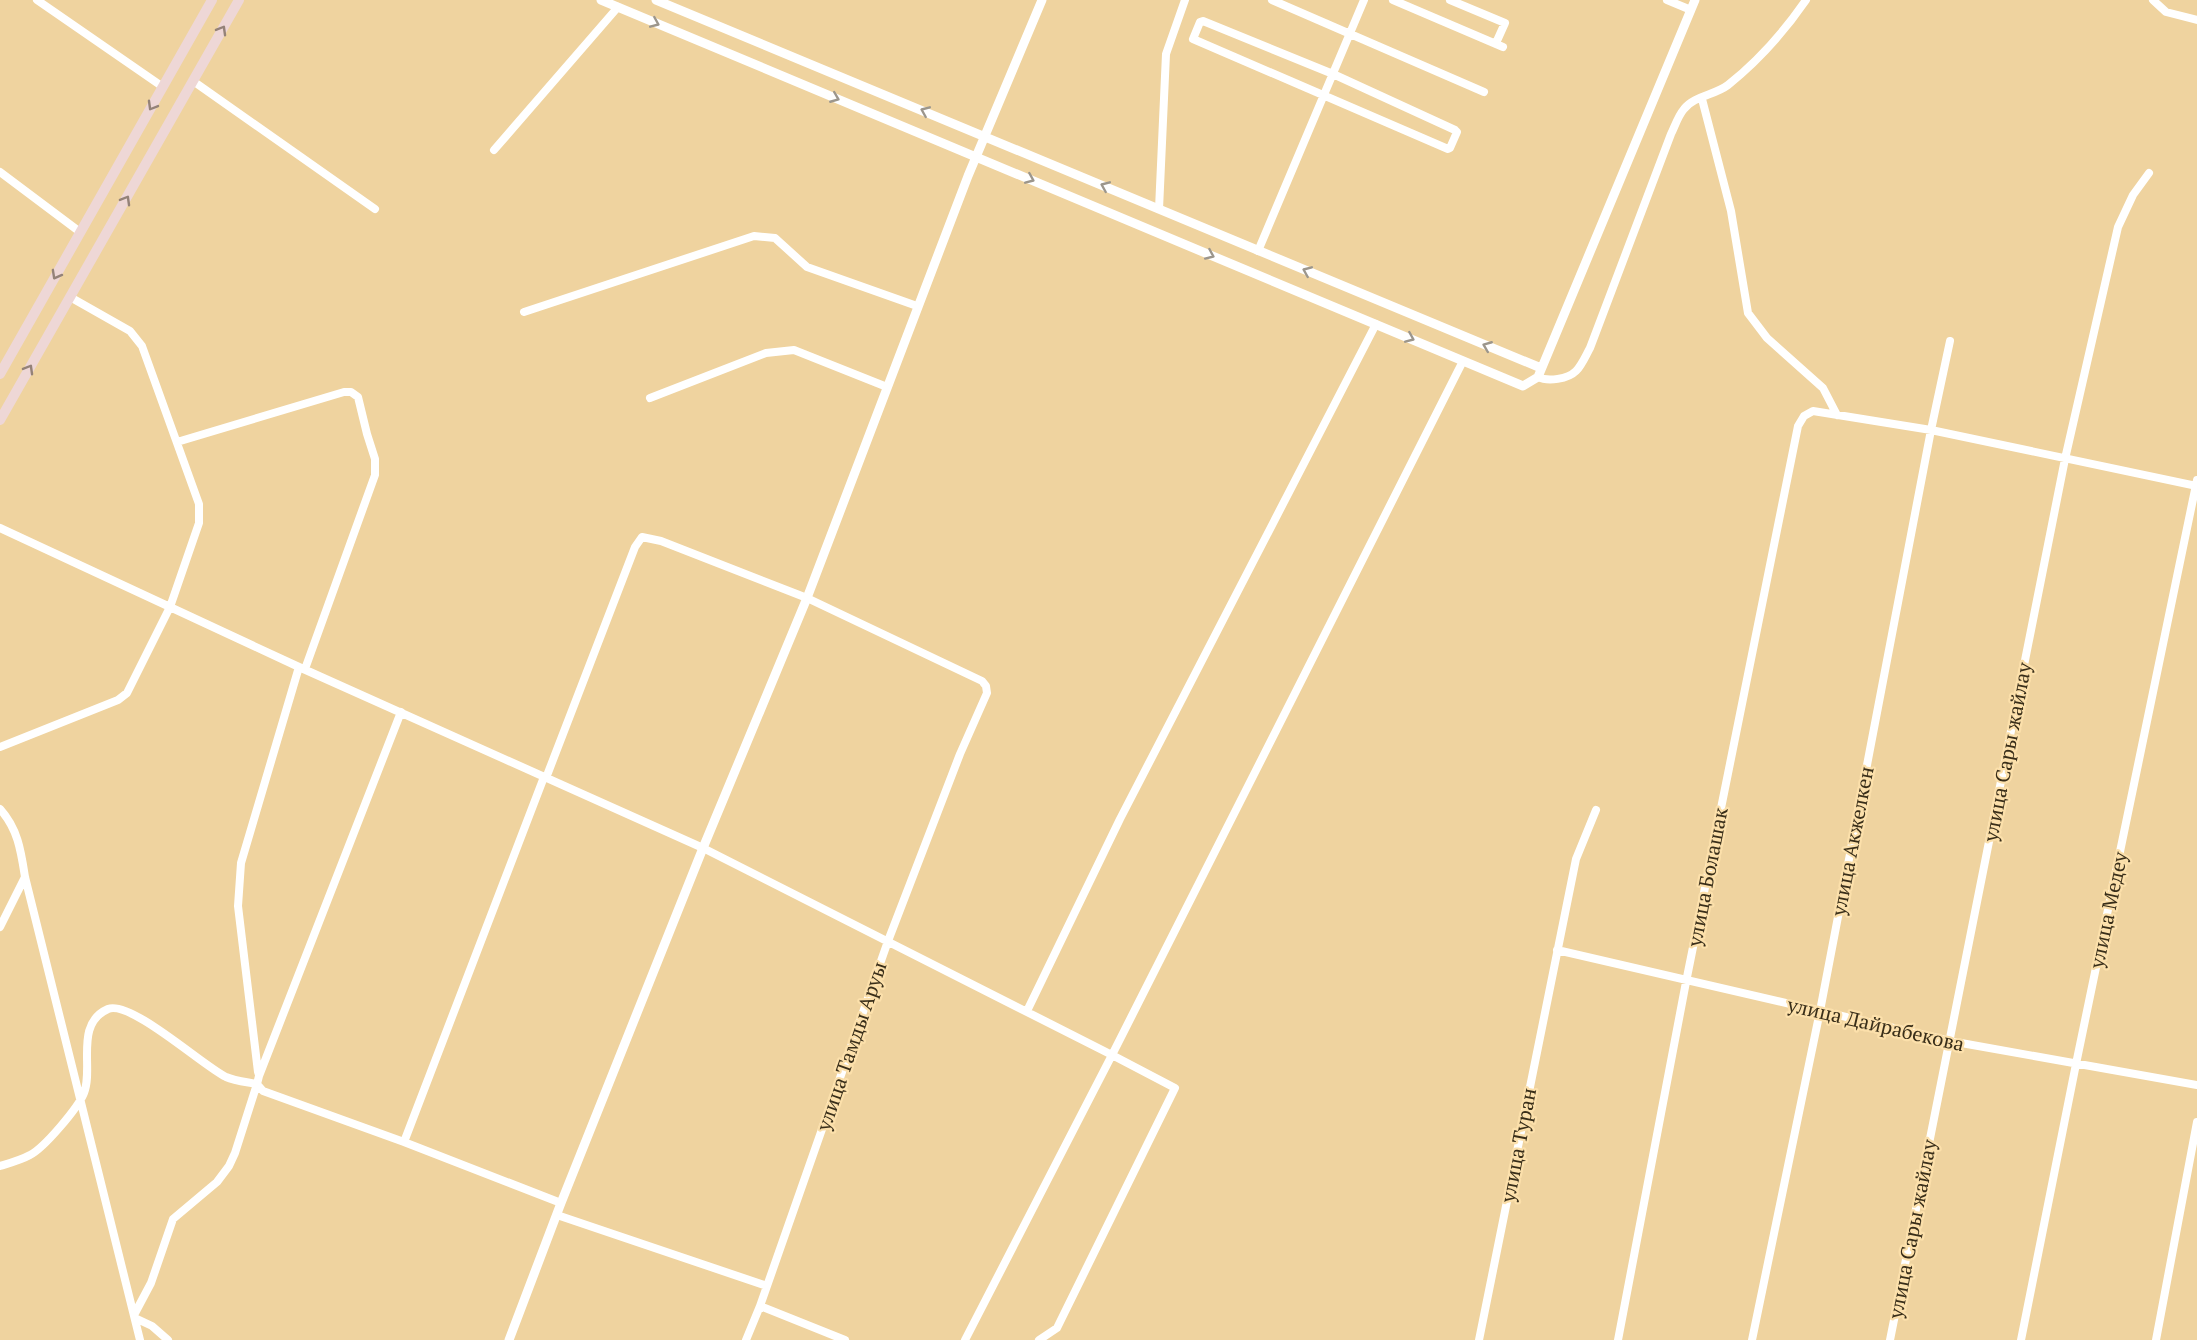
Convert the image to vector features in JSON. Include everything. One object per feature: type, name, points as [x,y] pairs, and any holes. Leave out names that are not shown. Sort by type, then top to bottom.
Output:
[{"type":"main road","points":[[0,374],[212,0]]},
{"type":"main road","points":[[0,420],[239,0]]},
{"type":"street","points":[[37,0],[163,87]]},
{"type":"street","points":[[601,0],[1523,386],[1539,373],[1695,0]]},
{"type":"street","points":[[656,0],[1258,250],[1539,373],[1544,380],[1559,379],[1575,372],[1590,348],[1671,134],[1683,110],[1692,102],[1726,87],[1786,29],[1806,0]]},
{"type":"street","points":[[509,1340],[561,1203],[703,848],[807,598],[968,176],[1042,0]]},
{"type":"street","points":[[1159,209],[1166,54],[1185,0]]},
{"type":"street","points":[[1272,0],[1484,92]]},
{"type":"street","points":[[1258,250],[1364,0]]},
{"type":"street","points":[[1393,0],[1499,45],[1505,23],[1450,0]]},
{"type":"street","points":[[1667,0],[1691,10]]},
{"type":"street","points":[[2153,0],[2166,12],[2197,20]]},
{"type":"street","points":[[494,150],[618,8]]},
{"type":"street","points":[[1203,21],[1333,74],[1455,130],[1448,149],[1193,38],[1200,22],[1203,21]]},
{"type":"street","points":[[193,81],[375,209]]},
{"type":"street","points":[[1702,99],[1731,211],[1748,313],[1767,338],[1823,388],[1837,415],[1931,430],[2197,484]]},
{"type":"street","points":[[957,148],[967,162],[968,176]]},
{"type":"street","points":[[968,176],[983,165],[995,164]]},
{"type":"street","points":[[0,172],[80,232]]},
{"type":"street","name":"улица Сары жайлау","points":[[1890,1340],[2065,459],[2118,227],[2133,195],[2149,173]]},
{"type":"street","points":[[524,312],[754,236],[775,238],[807,267],[917,306]]},
{"type":"street","points":[[0,747],[118,700],[127,693],[170,607],[199,524],[199,504],[142,346],[130,331],[70,297]]},
{"type":"street","points":[[1027,1011],[1120,819],[1376,324]]},
{"type":"street","name":"улица Акжелкен","points":[[1752,1340],[1820,1011],[1950,340]]},
{"type":"street","points":[[650,398],[778,350],[794,350],[887,387]]},
{"type":"street","points":[[965,1340],[1112,1055],[1463,361]]},
{"type":"street","points":[[177,442],[344,392],[351,392],[358,397],[375,459],[375,475],[302,668],[241,862],[238,906],[258,1080],[263,1091],[404,1142],[561,1203]]},
{"type":"street","name":"улица Болашак","points":[[1618,1340],[1686,982],[1798,426],[1804,416],[1813,411],[1837,415]]},
{"type":"street","name":"улица Медеу","points":[[2021,1340],[2197,484]]},
{"type":"street","points":[[0,528],[302,668],[703,848],[1175,1088],[1057,1328],[1039,1340]]},
{"type":"street","name":"улица Тамды Аруы","points":[[545,777],[635,547],[642,537],[661,541],[807,598],[982,681],[986,686],[987,693],[960,754],[888,941],[746,1340]]},
{"type":"street","points":[[134,1316],[151,1283],[172,1219],[217,1182],[235,1153],[258,1080],[402,712]]},
{"type":"street","points":[[404,1142],[545,777]]},
{"type":"street","points":[[0,809],[10,820],[20,845],[25,877],[140,1340]]},
{"type":"street","name":"улица Туран","points":[[1479,1340],[1576,860],[1596,810]]},
{"type":"street","points":[[0,927],[25,877]]},
{"type":"street","name":"улица Дайрабекова","points":[[1557,950],[1686,982],[1950,1041],[2197,1085]]},
{"type":"street","points":[[0,1166],[32,1154],[56,1132],[80,1100],[87,1080],[88,1036],[99,1016],[109,1009],[120,1008],[147,1023],[226,1077],[258,1080]]},
{"type":"street","points":[[2156,1340],[2197,1122]]},
{"type":"street","points":[[557,1215],[767,1286]]},
{"type":"street","points":[[760,1306],[845,1340]]},
{"type":"street","points":[[134,1316],[152,1326],[168,1340]]}]
